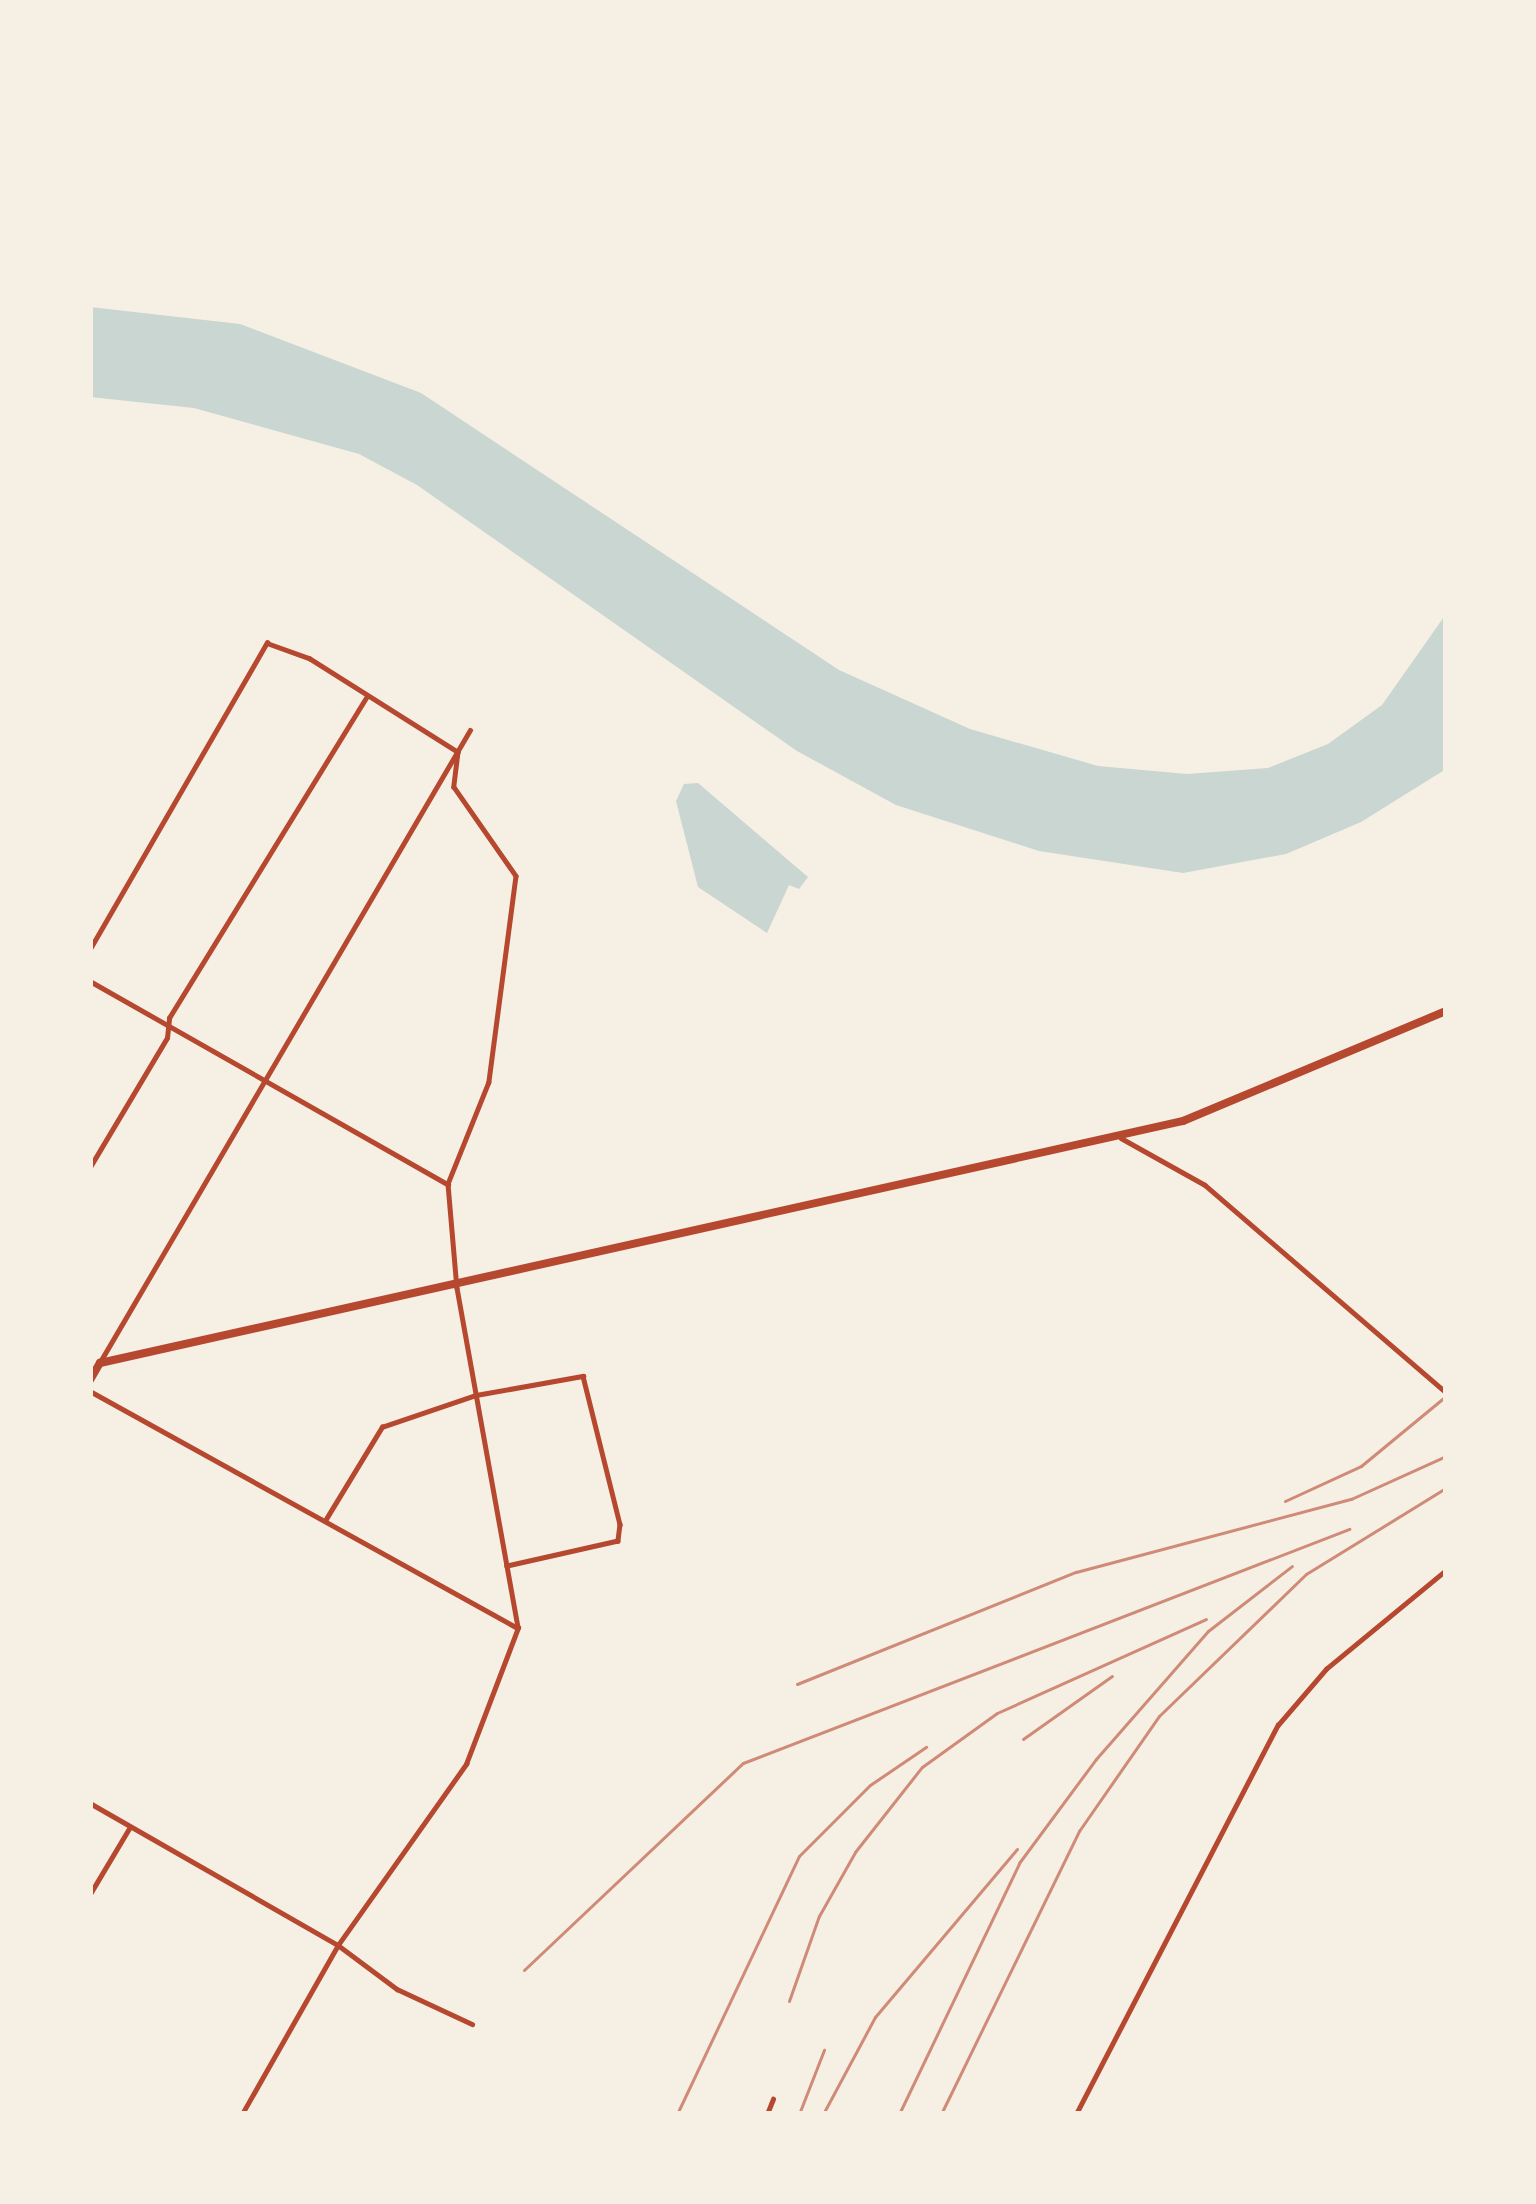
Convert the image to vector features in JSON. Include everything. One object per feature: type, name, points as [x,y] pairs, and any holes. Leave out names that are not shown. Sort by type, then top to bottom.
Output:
[{"type":"main road","points":[[90,1380],[100,1363],[457,1288],[1120,1138],[1302,1077],[1446,1011]]},
{"type":"street","points":[[90,949],[267,643],[309,658],[458,752]]},
{"type":"street","points":[[90,1167],[167,1038],[168,1022],[367,697]]},
{"type":"street","points":[[100,1363],[263,1075],[470,730]]},
{"type":"street","points":[[242,2114],[338,1945],[466,1764],[518,1628],[457,1288],[448,1184],[489,1082],[516,876],[454,787],[458,752]]},
{"type":"street","points":[[90,981],[448,1184]]},
{"type":"street","points":[[1120,1138],[1205,1185],[1446,1392]]},
{"type":"street","points":[[326,1519],[382,1427],[476,1395],[584,1376],[618,1541],[507,1566]]},
{"type":"street","points":[[90,1391],[518,1628]]},
{"type":"street","points":[[1076,2114],[1278,1725],[1326,1669],[1446,1570]]},
{"type":"street","points":[[90,1803],[338,1945],[397,1989],[472,2024]]},
{"type":"street","points":[[90,1894],[130,1827]]},
{"type":"street","points":[[766,2114],[773,2099]]},
{"type":"shaded area","points":[[90,307],[240,324],[421,393],[839,670],[970,729],[1098,766],[1187,774],[1268,768],[1328,744],[1382,705],[1446,614],[1446,769],[1361,822],[1286,854],[1183,873],[1039,851],[896,805],[797,751],[417,485],[359,454],[194,408],[90,397]]},
{"type":"shaded area","points":[[698,783],[808,877],[799,889],[789,885],[767,933],[698,887],[676,801],[684,784]]},
{"type":"railway","points":[[1285,1501],[1361,1466],[1446,1396]]},
{"type":"railway","points":[[797,1684],[1076,1572],[1351,1499],[1446,1456]]},
{"type":"railway","points":[[941,2114],[1079,1831],[1159,1716],[1306,1574],[1446,1488]]},
{"type":"railway","points":[[524,1970],[743,1763],[1349,1529]]},
{"type":"railway","points":[[899,2114],[1019,1863],[1096,1759],[1208,1631],[1292,1566]]},
{"type":"railway","points":[[789,2001],[819,1916],[855,1852],[922,1767],[997,1713],[1206,1619]]},
{"type":"railway","points":[[1023,1739],[1112,1676]]},
{"type":"railway","points":[[677,2114],[799,1856],[870,1785],[926,1747]]},
{"type":"railway","points":[[823,2114],[875,2017],[1017,1849]]},
{"type":"railway","points":[[799,2114],[824,2050]]}]
